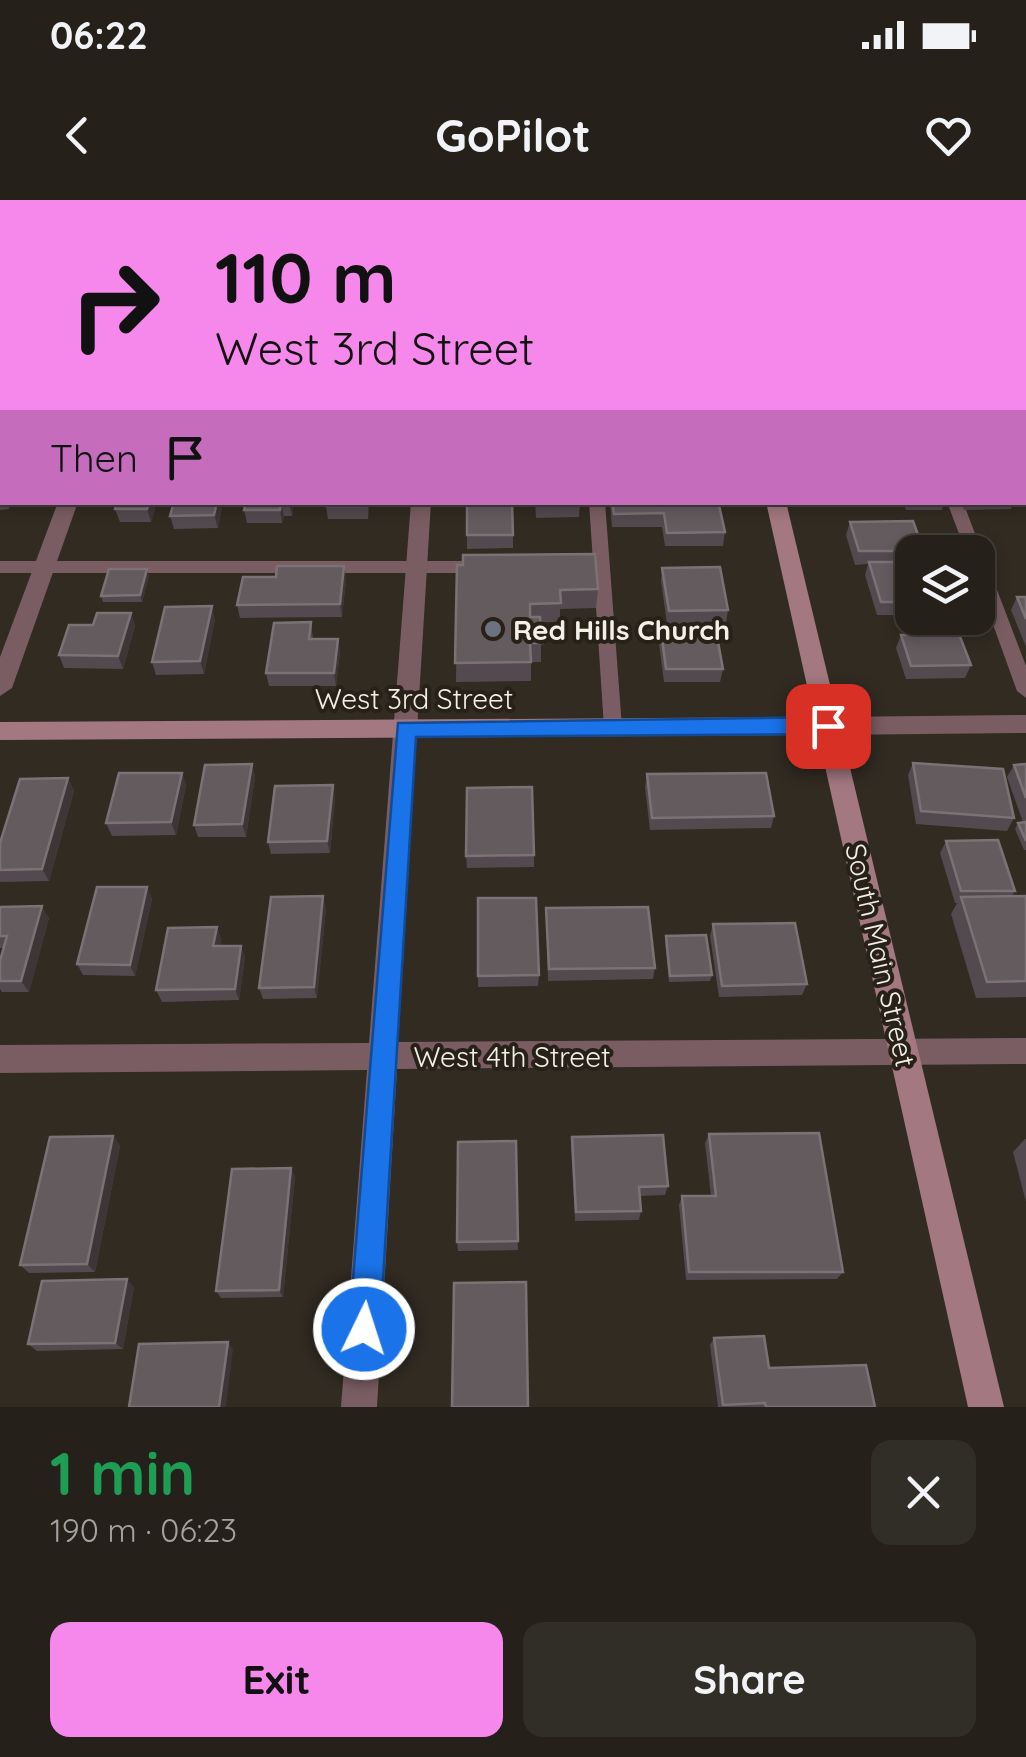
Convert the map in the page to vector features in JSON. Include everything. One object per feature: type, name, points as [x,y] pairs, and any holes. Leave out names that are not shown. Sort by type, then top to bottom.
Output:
[{"type":"street","points":[[0,688],[67,505]]},
{"type":"street","points":[[359,1407],[421,505]]},
{"type":"street","name":"South Main Street","points":[[777,505],[986,1407]]},
{"type":"street","points":[[828,726],[1026,724]]},
{"type":"street","name":"West 3rd Street","points":[[0,731],[828,726]]},
{"type":"street","name":"West 4th Street","points":[[0,1059],[1026,1051]]},
{"type":"lane","points":[[597,505],[592,566],[614,727]]},
{"type":"lane","points":[[957,505],[968,535]]},
{"type":"lane","points":[[0,567],[509,566]]},
{"type":"lane","points":[[995,607],[1026,691]]},
{"type":"building","points":[[116,505],[148,505],[147,509],[115,509]]},
{"type":"building","points":[[173,505],[216,505],[214,515],[170,516]]},
{"type":"building","points":[[245,505],[281,505],[280,510],[244,510]]},
{"type":"building","points":[[467,505],[512,505],[513,535],[467,535]]},
{"type":"building","points":[[612,505],[719,505],[725,532],[667,533],[664,513],[614,514]]},
{"type":"building","points":[[913,521],[918,535],[895,535],[895,551],[859,551],[850,522]]},
{"type":"building","name":"Red Hills Church","points":[[595,554],[598,589],[560,590],[561,603],[530,604],[530,617],[540,617],[542,643],[530,643],[531,662],[455,663],[457,565],[463,565],[463,555]]},
{"type":"building","points":[[869,562],[895,562],[895,602],[881,602]]},
{"type":"building","points":[[277,566],[344,566],[340,604],[237,605],[243,577],[276,577]]},
{"type":"building","points":[[720,567],[728,610],[669,611],[662,568]]},
{"type":"building","points":[[109,569],[147,569],[140,595],[101,596]]},
{"type":"building","points":[[1017,597],[1026,597],[1026,619]]},
{"type":"building","points":[[212,606],[200,661],[152,662],[165,607]]},
{"type":"building","points":[[97,613],[131,613],[118,656],[59,655],[69,625],[93,625]]},
{"type":"building","points":[[311,622],[309,639],[338,639],[334,673],[266,673],[274,623]]},
{"type":"building","points":[[661,631],[716,631],[723,669],[666,669]]},
{"type":"building","points":[[901,635],[959,635],[971,665],[911,666]]},
{"type":"building","points":[[913,763],[1003,769],[1014,818],[921,811]]},
{"type":"building","points":[[252,764],[242,824],[194,825],[205,765]]},
{"type":"building","points":[[1026,764],[1026,798],[1014,765]]},
{"type":"building","points":[[119,773],[182,773],[171,822],[106,823]]},
{"type":"building","points":[[766,773],[774,816],[652,818],[647,774]]},
{"type":"building","points":[[68,778],[42,869],[0,870],[0,843],[20,779]]},
{"type":"building","points":[[333,785],[327,841],[268,842],[275,786]]},
{"type":"building","points":[[532,787],[534,855],[466,856],[467,788]]},
{"type":"building","points":[[1026,822],[1026,841],[1018,823]]},
{"type":"building","points":[[998,840],[1015,891],[961,891],[946,841]]},
{"type":"building","points":[[97,887],[147,887],[130,965],[77,964]]},
{"type":"building","points":[[323,896],[314,987],[259,988],[271,897]]},
{"type":"building","points":[[1026,896],[1026,981],[987,982],[961,897]]},
{"type":"building","points":[[478,898],[536,898],[539,975],[478,976]]},
{"type":"building","points":[[42,906],[21,981],[0,981],[0,961],[7,936],[0,936],[0,907]]},
{"type":"building","points":[[648,907],[655,968],[549,969],[546,908]]},
{"type":"building","points":[[795,923],[807,984],[722,986],[713,924]]},
{"type":"building","points":[[217,927],[213,946],[241,946],[235,989],[156,990],[168,928]]},
{"type":"building","points":[[706,935],[712,975],[670,976],[666,936]]},
{"type":"building","points":[[819,1133],[843,1272],[689,1272],[682,1196],[716,1196],[709,1134]]},
{"type":"building","points":[[663,1135],[668,1186],[639,1187],[641,1211],[576,1212],[572,1137]]},
{"type":"building","points":[[113,1136],[87,1264],[20,1265],[50,1137]]},
{"type":"building","points":[[516,1141],[518,1241],[457,1242],[458,1142]]},
{"type":"building","points":[[291,1168],[279,1290],[216,1291],[232,1169]]},
{"type":"building","points":[[127,1279],[115,1343],[28,1344],[42,1281]]},
{"type":"building","points":[[526,1282],[528,1407],[452,1407],[454,1283]]},
{"type":"building","points":[[764,1336],[769,1368],[866,1365],[875,1407],[723,1405],[714,1338]]},
{"type":"building","points":[[228,1342],[219,1407],[129,1407],[139,1344]]},
{"type":"place","name":"Red Hills Church","points":[[493,629]]},
{"type":"route","points":[[364,1329],[406,728],[828,726]]}]
